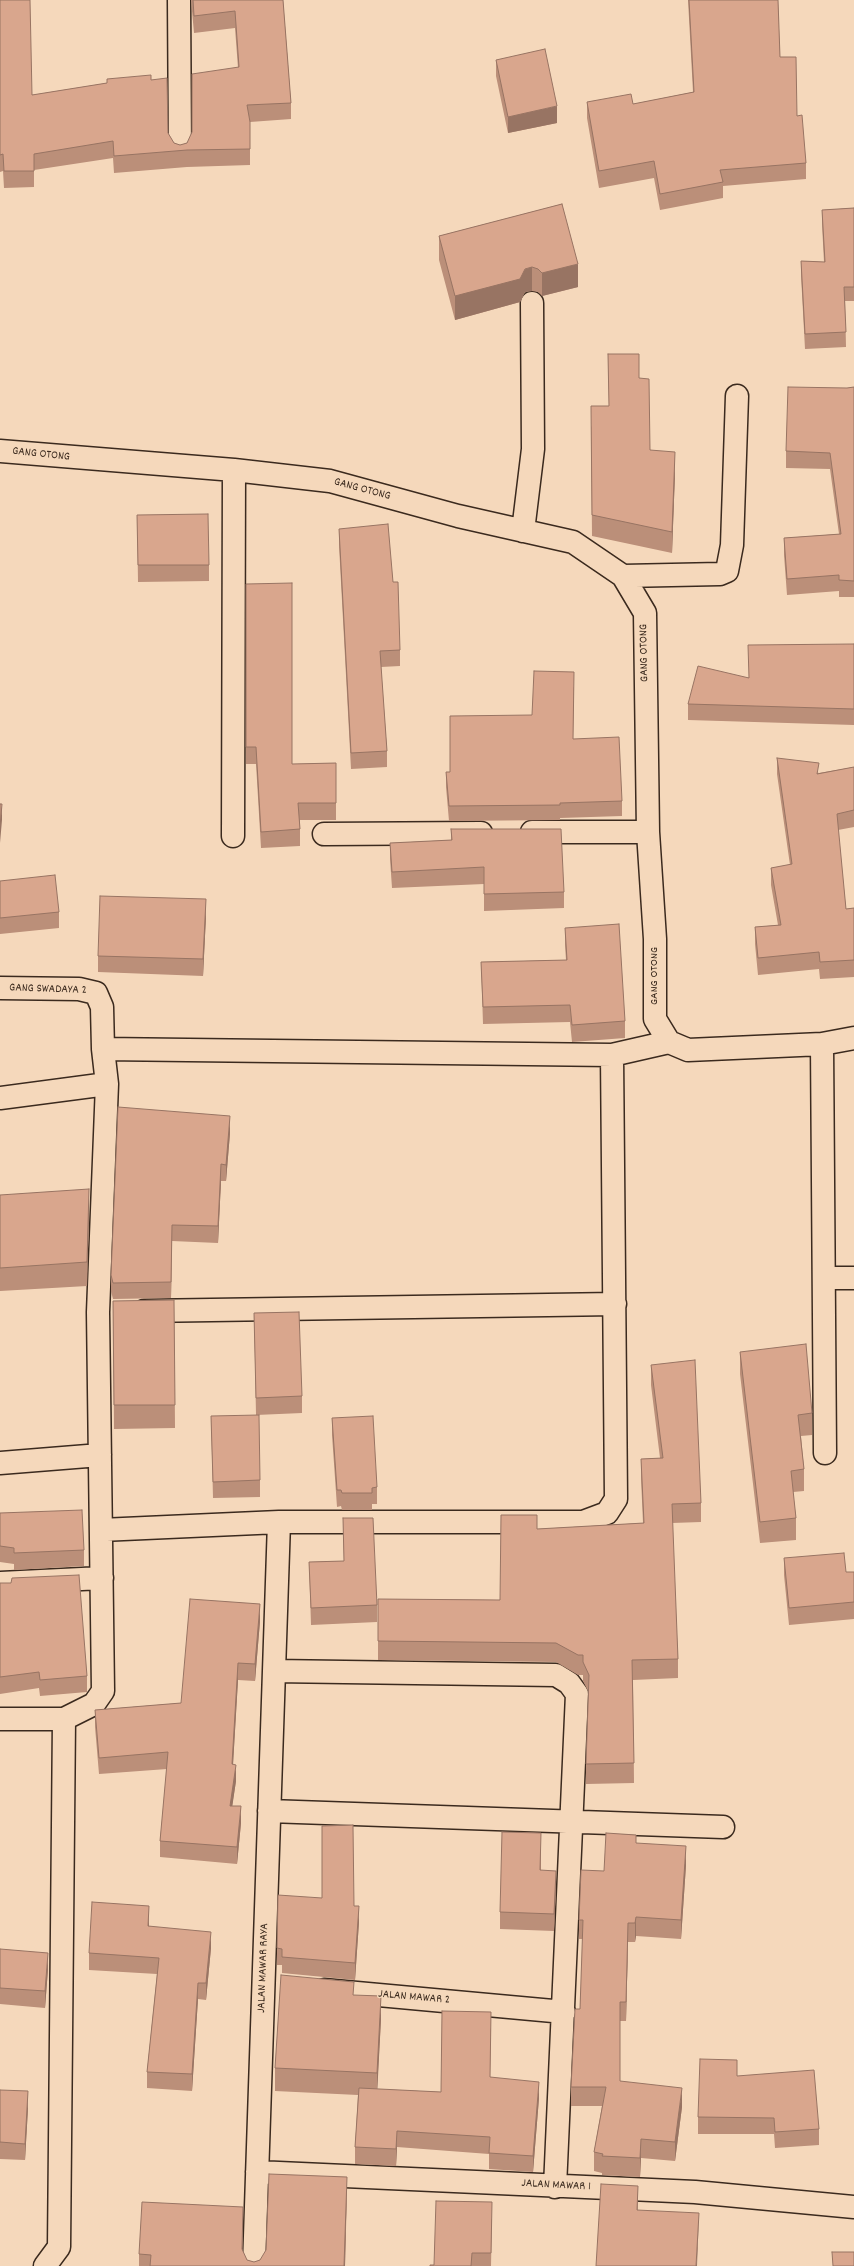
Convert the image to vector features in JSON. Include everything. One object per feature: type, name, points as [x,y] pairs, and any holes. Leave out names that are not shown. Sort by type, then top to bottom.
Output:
[{"type":"street","points":[[179,0],[180,150]]},
{"type":"street","points":[[524,531],[533,449],[532,303]]},
{"type":"street","points":[[623,576],[720,574],[727,571],[732,546],[737,396]]},
{"type":"street","name":"GANG OTONG","points":[[0,451],[234,470],[330,481],[458,516],[573,542],[623,576],[644,613],[648,832],[655,939],[655,1019],[669,1042]]},
{"type":"street","points":[[233,836],[234,470]]},
{"type":"street","points":[[324,834],[648,832]]},
{"type":"street","name":"GANG SWADAYA 2","points":[[0,988],[79,989],[96,993],[102,1007],[103,1049]]},
{"type":"street","points":[[0,1719],[64,1719],[94,1704],[104,1691],[98,1312],[107,1084],[103,1049],[612,1055],[669,1042],[688,1050],[822,1044],[854,1038]]},
{"type":"street","points":[[822,1044],[825,1454]]},
{"type":"street","points":[[101,1530],[279,1522],[583,1522],[607,1513],[616,1499],[612,1055]]},
{"type":"street","points":[[0,1098],[107,1084]]},
{"type":"street","points":[[824,1278],[854,1278]]},
{"type":"street","points":[[98,1312],[615,1304]]},
{"type":"street","points":[[0,1463],[100,1455]]},
{"type":"street","name":"JALAN MAWAR RAYA","points":[[254,2266],[279,1522]]},
{"type":"street","points":[[0,1583],[102,1578]]},
{"type":"street","points":[[274,1671],[556,1675],[569,1682],[578,1694],[555,2187]]},
{"type":"street","points":[[45,2266],[59,2247],[64,1719]]},
{"type":"street","points":[[269,1811],[572,1823],[723,1827]]},
{"type":"street","name":"JALAN MAWAR 2","points":[[264,1984],[564,2012]]},
{"type":"street","name":"JALAN MAWAR 1","points":[[257,2172],[555,2187],[695,2192],[854,2207]]},
{"type":"building","points":[[0,0],[30,0],[32,95],[107,83],[107,79],[151,75],[151,80],[167,78],[168,133],[174,143],[180,145],[187,143],[192,132],[192,74],[239,67],[235,11],[194,16],[193,0],[283,0],[291,103],[247,105],[250,122],[250,149],[187,150],[114,156],[113,141],[34,154],[34,171],[4,171],[3,154],[0,155]]},
{"type":"building","points":[[689,0],[778,0],[780,57],[796,57],[797,116],[802,115],[806,163],[720,170],[723,182],[660,194],[654,161],[599,171],[587,102],[631,94],[633,104],[694,92]]},
{"type":"building","points":[[545,49],[557,106],[508,117],[496,60]]},
{"type":"building","points":[[562,204],[578,264],[542,273],[538,269],[532,267],[525,269],[520,279],[455,296],[439,236]]},
{"type":"building","points":[[854,208],[854,287],[844,287],[846,332],[805,334],[801,261],[825,262],[822,210]]},
{"type":"building","points":[[608,354],[639,354],[639,378],[649,379],[650,450],[675,452],[672,532],[592,515],[591,406],[609,406]]},
{"type":"building","points":[[788,387],[854,387],[854,581],[839,580],[839,575],[787,579],[784,538],[841,534],[830,453],[786,451]]},
{"type":"building","points":[[208,514],[209,565],[138,565],[137,515]]},
{"type":"building","points":[[388,524],[393,582],[398,582],[400,650],[380,651],[387,751],[351,753],[339,529]]},
{"type":"building","points":[[292,583],[292,764],[336,763],[336,803],[298,803],[300,829],[261,832],[256,747],[246,747],[246,584]]},
{"type":"building","points":[[854,644],[854,709],[688,704],[698,666],[749,678],[748,645]]},
{"type":"building","points":[[534,671],[574,672],[573,739],[619,737],[622,801],[560,803],[560,805],[449,806],[446,772],[450,772],[450,716],[532,715]]},
{"type":"building","points":[[777,758],[819,763],[817,774],[854,767],[854,810],[837,814],[846,909],[854,908],[854,960],[820,962],[819,952],[758,958],[755,927],[781,925],[771,868],[792,864]]},
{"type":"building","points":[[0,804],[2,804],[0,827]]},
{"type":"building","points":[[451,829],[561,829],[564,892],[484,894],[484,867],[392,872],[390,843],[452,840]]},
{"type":"building","points":[[55,875],[59,912],[0,918],[0,881]]},
{"type":"building","points":[[100,896],[206,899],[203,959],[98,956]]},
{"type":"building","points":[[619,924],[625,1021],[572,1025],[570,1005],[483,1007],[481,962],[567,960],[565,928]]},
{"type":"building","points":[[118,1107],[230,1116],[226,1165],[221,1164],[218,1226],[172,1225],[171,1282],[113,1283],[111,1275]]},
{"type":"building","points":[[89,1189],[87,1262],[0,1268],[0,1195]]},
{"type":"building","points":[[174,1300],[175,1405],[114,1405],[113,1301]]},
{"type":"building","points":[[299,1312],[302,1396],[256,1398],[254,1313]]},
{"type":"building","points":[[806,1344],[812,1413],[798,1415],[804,1469],[791,1471],[796,1518],[760,1522],[740,1352]]},
{"type":"building","points":[[695,1360],[701,1503],[672,1504],[678,1659],[632,1660],[634,1763],[586,1764],[589,1675],[583,1662],[583,1655],[578,1655],[556,1643],[378,1641],[378,1599],[500,1600],[501,1515],[537,1515],[537,1529],[644,1523],[641,1459],[663,1458],[651,1365]]},
{"type":"building","points":[[259,1415],[260,1480],[213,1482],[211,1416]]},
{"type":"building","points":[[373,1416],[377,1487],[372,1488],[372,1493],[342,1493],[341,1490],[337,1490],[332,1418]]},
{"type":"building","points":[[82,1510],[84,1550],[14,1553],[14,1548],[0,1546],[0,1513]]},
{"type":"building","points":[[343,1518],[373,1518],[377,1605],[311,1608],[309,1562],[344,1561]]},
{"type":"building","points":[[844,1553],[846,1572],[854,1572],[854,1602],[789,1608],[784,1558]]},
{"type":"building","points":[[79,1575],[87,1676],[40,1680],[39,1672],[0,1677],[0,1583],[11,1583],[12,1578]]},
{"type":"building","points":[[190,1599],[260,1604],[255,1664],[238,1663],[232,1764],[236,1765],[230,1806],[241,1806],[237,1847],[160,1841],[168,1752],[99,1758],[95,1710],[181,1703]]},
{"type":"building","points":[[353,1825],[354,1906],[359,1906],[355,1963],[282,1957],[282,1949],[277,1948],[278,1895],[322,1898],[322,1826]]},
{"type":"building","points":[[502,1832],[541,1833],[540,1870],[556,1871],[554,1914],[500,1912]]},
{"type":"building","points":[[606,1833],[636,1835],[636,1843],[686,1846],[681,1920],[636,1917],[635,1923],[628,1923],[626,2002],[620,2002],[620,2081],[682,2088],[675,2142],[641,2139],[640,2158],[602,2156],[603,2154],[594,2152],[606,2087],[571,2087],[575,2009],[580,2009],[583,1920],[579,1920],[581,1870],[604,1871]]},
{"type":"building","points":[[92,1902],[149,1906],[148,1926],[211,1932],[206,1983],[198,1983],[192,2074],[147,2072],[159,1958],[89,1953]]},
{"type":"building","points":[[0,1949],[48,1953],[45,1991],[0,1988]]},
{"type":"building","points":[[281,1975],[354,1982],[353,1995],[381,1996],[377,2073],[275,2068]]},
{"type":"building","points":[[442,2011],[491,2012],[490,2077],[539,2082],[533,2156],[489,2153],[490,2137],[397,2131],[396,2149],[355,2147],[359,2088],[441,2092]]},
{"type":"building","points":[[700,2059],[737,2060],[737,2076],[814,2070],[819,2129],[775,2132],[774,2118],[698,2117]]},
{"type":"building","points":[[0,2090],[28,2091],[25,2144],[0,2142]]},
{"type":"building","points":[[269,2174],[347,2177],[344,2266],[150,2266],[151,2255],[139,2254],[142,2202],[243,2207],[242,2249],[247,2260],[254,2262],[260,2260],[266,2250]]},
{"type":"building","points":[[601,2184],[638,2186],[637,2210],[699,2213],[696,2266],[596,2266]]},
{"type":"building","points":[[436,2201],[492,2202],[491,2253],[472,2253],[471,2266],[430,2266],[434,2265]]},
{"type":"building","points":[[832,2252],[854,2252],[854,2266],[833,2266]]}]
